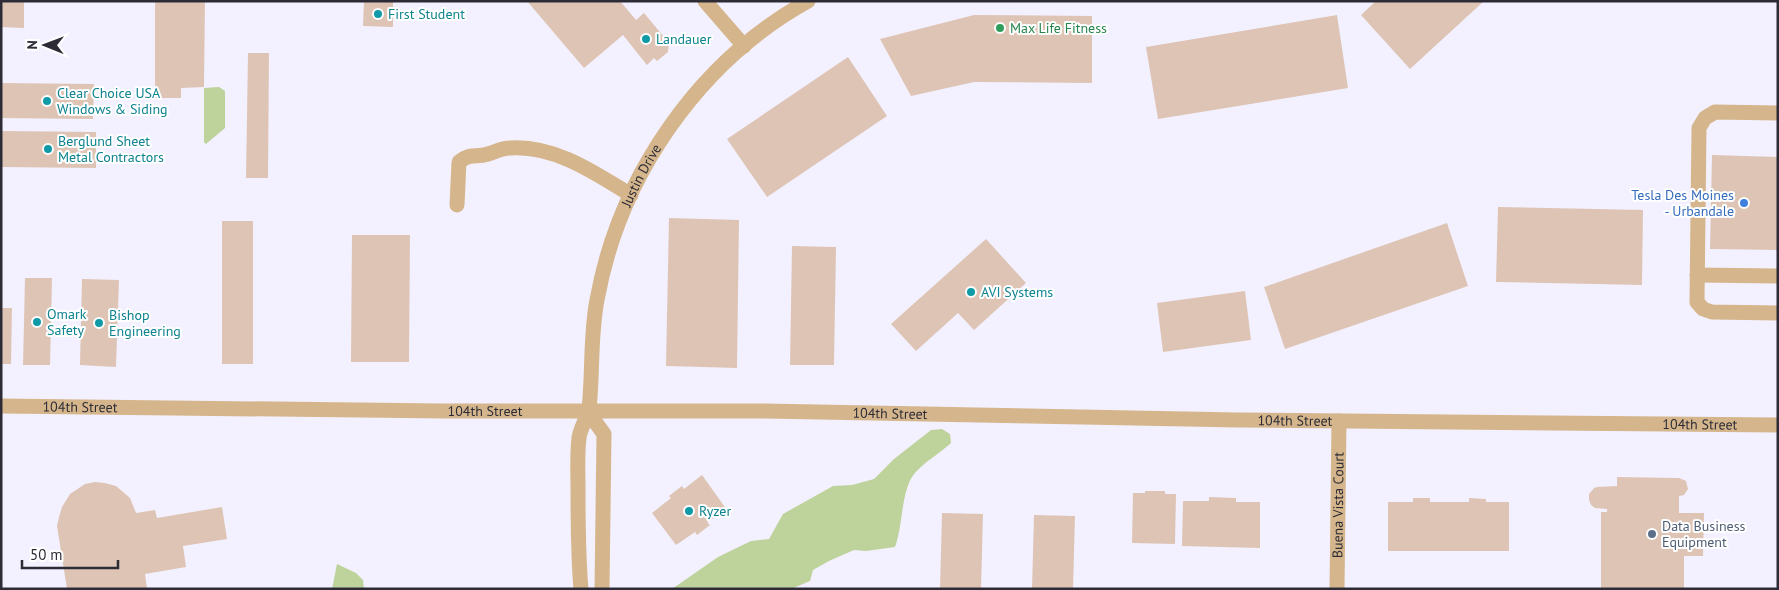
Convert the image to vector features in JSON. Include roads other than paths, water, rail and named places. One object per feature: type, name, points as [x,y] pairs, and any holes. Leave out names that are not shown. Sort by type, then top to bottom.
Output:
[{"type":"street","points":[[705,1],[744,46]]},
{"type":"street","name":"Justin Drive","points":[[581,589],[578,559],[579,436],[588,412],[596,301],[618,221],[642,171],[665,133],[688,102],[722,65],[756,35],[808,1]]},
{"type":"street","points":[[1778,113],[1714,112],[1705,118],[1699,128],[1697,275],[1697,302],[1703,309],[1712,312],[1778,313]]},
{"type":"street","points":[[457,205],[459,162],[467,156],[485,155],[508,148],[523,148],[569,159],[631,195]]},
{"type":"street","points":[[1697,275],[1778,276]]},
{"type":"street","name":"104th Street","points":[[1,406],[588,412],[765,411],[1339,421],[1778,425]]},
{"type":"street","points":[[588,412],[604,434],[602,589]]},
{"type":"street","name":"Buena Vista Court","points":[[1337,589],[1339,421]]},
{"type":"place","name":"First Student","points":[[378,14]]},
{"type":"place","name":"Max Life Fitness","points":[[1000,28]]},
{"type":"place","name":"Landauer","points":[[646,39]]},
{"type":"place","name":"Clear Choice USA Windows & Siding","points":[[47,101]]},
{"type":"place","name":"Berglund Sheet Metal Contractors","points":[[48,149]]},
{"type":"place","name":"Tesla Des Moines - Urbandale","points":[[1744,203]]},
{"type":"place","name":"AVI Systems","points":[[971,292]]},
{"type":"place","name":"Omark Safety","points":[[37,322]]},
{"type":"place","name":"Bishop Engineering","points":[[99,323]]},
{"type":"place","name":"Ryzer","points":[[689,511]]},
{"type":"place","name":"Data Business Equipment","points":[[1652,534]]}]
